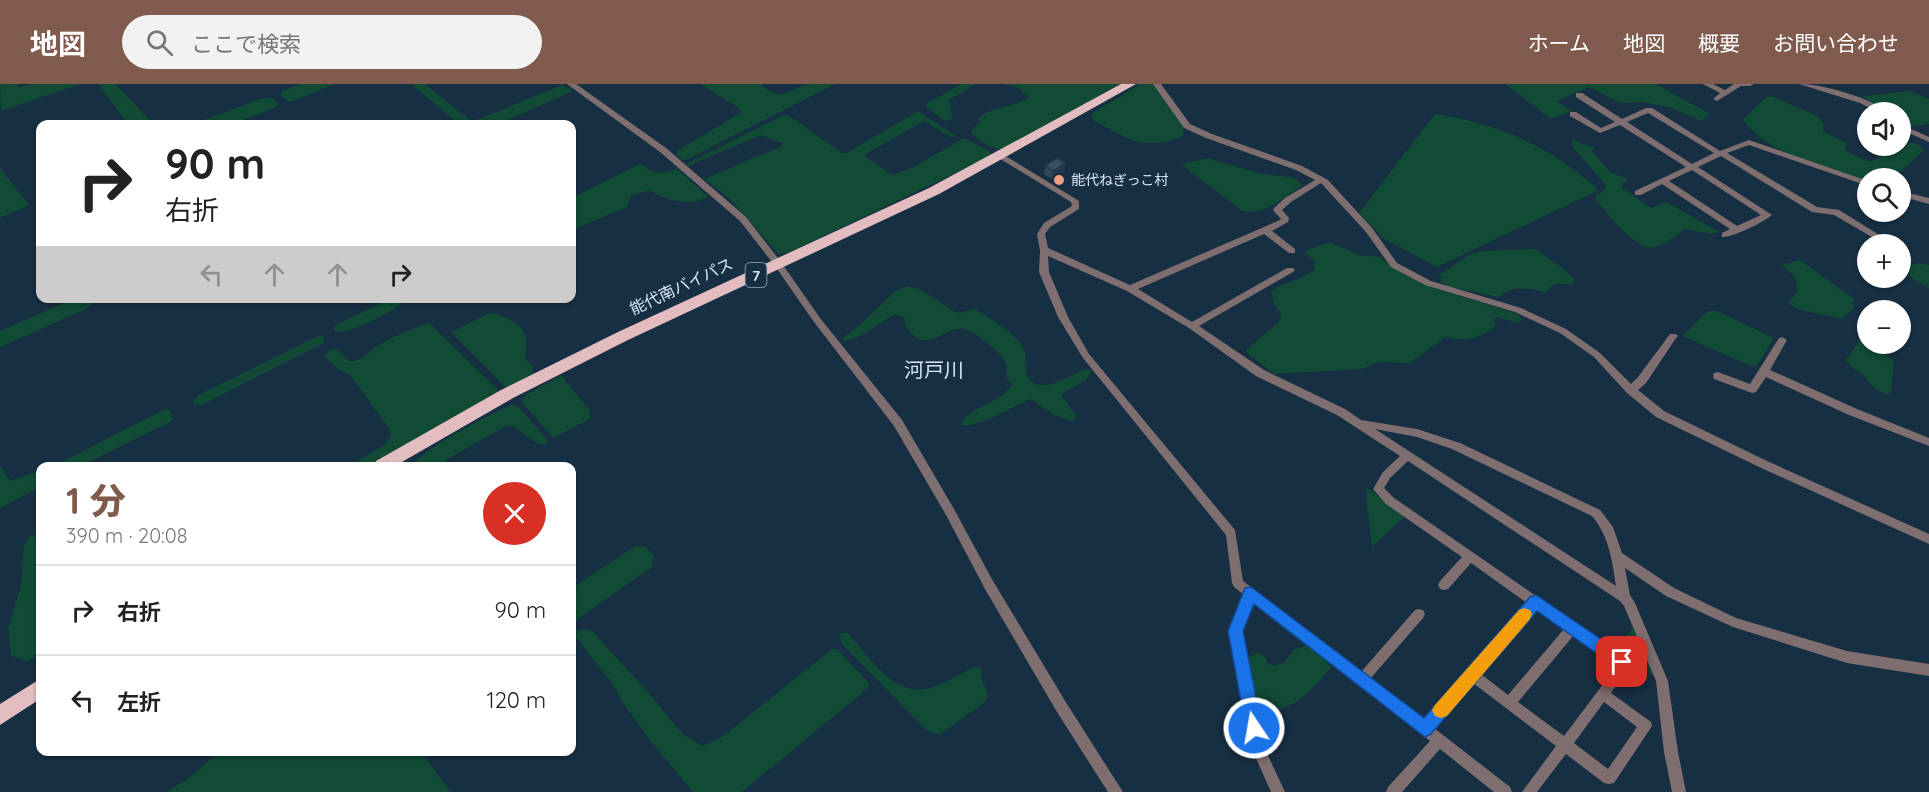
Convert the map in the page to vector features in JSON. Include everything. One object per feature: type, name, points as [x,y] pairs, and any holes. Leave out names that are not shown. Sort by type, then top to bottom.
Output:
[{"type":"highway","name":"能代南バイパス","points":[[389,462],[518,389],[623,336],[845,235],[1001,157],[1130,84]]},
{"type":"highway","points":[[0,716],[36,691]]},
{"type":"street","points":[[571,84],[663,150],[743,219],[778,264],[817,320],[898,423],[1062,708],[1116,792]]},
{"type":"street","points":[[1157,84],[1187,126],[1299,168],[1321,180],[1369,230],[1394,265],[1428,283],[1518,310],[1563,331],[1597,355],[1631,390],[1660,414],[1929,539]]},
{"type":"street","points":[[1707,84],[1726,93]]},
{"type":"street","points":[[1717,99],[1739,84],[1750,84]]},
{"type":"street","points":[[1803,84],[1865,102]]},
{"type":"street","points":[[1579,95],[1768,215],[1725,236]]},
{"type":"street","points":[[1573,114],[1600,131],[1649,110],[1815,210],[1836,212],[1873,234]]},
{"type":"street","points":[[1911,131],[1929,140]]},
{"type":"street","points":[[1638,193],[1749,142],[1857,180]]},
{"type":"street","points":[[1001,157],[1075,201],[1076,207],[1047,225],[1041,234],[1044,272],[1063,317],[1086,356],[1231,533],[1238,583],[1504,792]]},
{"type":"street","points":[[1130,289],[1284,222],[1285,218],[1277,210],[1288,200],[1321,180]]},
{"type":"street","points":[[1663,181],[1737,230]]},
{"type":"street","points":[[1911,197],[1929,201]]},
{"type":"street","points":[[1266,230],[1292,251]]},
{"type":"street","points":[[1044,250],[1130,289],[1192,326],[1260,373],[1318,399],[1408,455],[1624,597],[1629,603],[1662,681],[1671,752],[1679,792]]},
{"type":"street","points":[[1192,326],[1290,270]]},
{"type":"street","points":[[1631,390],[1642,380],[1674,336]]},
{"type":"street","points":[[1718,376],[1752,388],[1782,340]]},
{"type":"street","points":[[1764,372],[1853,412],[1928,438]]},
{"type":"street","points":[[1356,422],[1417,433],[1456,446],[1596,513],[1606,522],[1617,556],[1624,597]]},
{"type":"street","points":[[1408,455],[1381,480],[1378,489],[1390,501],[1622,662],[1622,669],[1529,792]]},
{"type":"street","points":[[1444,585],[1470,556]]},
{"type":"street","points":[[1617,556],[1670,592],[1733,622],[1836,655],[1929,670]]},
{"type":"street","points":[[1251,593],[1235,631],[1258,747],[1278,792]]},
{"type":"street","points":[[1425,729],[1536,602]]},
{"type":"street","points":[[1362,679],[1419,614]]},
{"type":"street","points":[[1509,703],[1573,627]]},
{"type":"street","points":[[1471,674],[1609,778],[1646,726],[1603,694]]},
{"type":"street","points":[[1393,792],[1439,740]]},
{"type":"green space","points":[[0,84],[17,84],[19,87],[33,84],[81,84],[1,111]]},
{"type":"green space","points":[[98,84],[115,84],[150,120],[125,120]]},
{"type":"green space","points":[[299,84],[335,84],[290,102],[281,96],[282,91]]},
{"type":"green space","points":[[411,84],[425,84],[470,120],[454,120]]},
{"type":"green space","points":[[700,84],[761,84],[775,94],[781,94],[810,84],[835,84],[682,160],[677,151],[740,113],[739,108]]},
{"type":"green space","points":[[961,84],[976,84],[949,100],[953,119],[945,121],[926,107],[926,104]]},
{"type":"green space","points":[[1003,84],[1120,84],[1002,149],[983,143],[972,133],[972,129],[980,123],[978,118],[984,114],[1016,104],[1029,97],[1017,87]]},
{"type":"green space","points":[[1141,84],[1153,84],[1184,127],[1183,136],[1169,141],[1146,143],[1126,138],[1093,120],[1091,114]]},
{"type":"green space","points":[[1505,84],[1656,84],[1710,114],[1701,121],[1672,108],[1643,102],[1620,103],[1589,87],[1557,101],[1572,111],[1551,119]]},
{"type":"green space","points":[[562,85],[573,91],[508,120],[477,120]]},
{"type":"green space","points":[[1910,91],[1929,99],[1929,124],[1911,127],[1911,102],[1871,102],[1862,96]]},
{"type":"green space","points":[[1772,96],[1817,116],[1824,124],[1823,131],[1846,143],[1845,149],[1865,160],[1871,162],[1880,156],[1911,156],[1911,143],[1919,145],[1924,150],[1905,168],[1857,168],[1857,179],[1818,166],[1767,142],[1753,132],[1743,120],[1766,97]]},
{"type":"green space","points":[[272,98],[279,104],[243,120],[205,120],[260,99]]},
{"type":"green space","points":[[918,111],[956,136],[951,137],[924,121],[864,155],[892,175],[914,167],[962,139],[967,139],[990,152],[991,156],[788,253],[778,253],[730,199],[704,179],[782,146],[782,143],[761,135],[688,166],[686,164],[782,116],[788,115],[842,153],[847,153]]},
{"type":"green space","points":[[1435,114],[1481,124],[1523,139],[1562,161],[1599,190],[1437,267],[1384,239],[1359,213]]},
{"type":"green space","points":[[1573,140],[1595,148],[1592,151],[1610,172],[1628,179],[1621,187],[1651,208],[1667,202],[1719,232],[1712,234],[1684,229],[1667,242],[1649,248],[1632,239],[1596,200],[1596,196],[1605,189],[1606,185],[1571,145]]},
{"type":"green space","points":[[1208,158],[1257,173],[1294,178],[1303,185],[1265,209],[1249,212],[1241,210],[1182,164]]},
{"type":"green space","points":[[640,164],[657,173],[677,169],[708,196],[695,202],[687,202],[662,197],[649,190],[631,196],[627,207],[576,228],[576,196]]},
{"type":"green space","points":[[0,168],[29,205],[0,218]]},
{"type":"green space","points":[[1332,243],[1359,255],[1379,257],[1409,277],[1438,289],[1515,313],[1521,317],[1521,320],[1518,323],[1497,317],[1494,320],[1495,326],[1484,334],[1465,339],[1446,337],[1409,363],[1378,362],[1362,369],[1274,374],[1246,352],[1278,323],[1281,314],[1273,302],[1272,291],[1314,270],[1315,262],[1304,252],[1319,245]]},
{"type":"green space","points":[[1536,249],[1565,270],[1575,280],[1572,284],[1554,284],[1546,292],[1527,289],[1510,290],[1499,297],[1450,287],[1441,282],[1440,275],[1468,255],[1481,251]]},
{"type":"green space","points":[[1800,260],[1853,298],[1854,308],[1842,319],[1791,306],[1789,302],[1798,291],[1797,286],[1793,276],[1781,265]]},
{"type":"green space","points":[[1919,263],[1929,265],[1929,288],[1911,276],[1912,265]]},
{"type":"green space","points":[[908,286],[921,290],[957,313],[975,309],[1003,328],[1022,346],[1026,354],[1026,371],[1030,380],[1036,385],[1052,384],[1085,369],[1092,370],[1086,380],[1061,394],[1076,416],[1072,421],[1054,415],[1031,399],[986,420],[961,425],[970,414],[1000,396],[1012,385],[1006,377],[1007,367],[1001,357],[989,344],[968,330],[957,329],[931,340],[918,339],[906,327],[904,318],[896,314],[860,336],[846,341],[841,340],[894,292]]},
{"type":"green space","points":[[64,303],[93,303],[86,309],[0,347],[0,331]]},
{"type":"green space","points":[[381,303],[402,303],[372,321],[350,330],[334,331],[337,324]]},
{"type":"green space","points":[[1708,311],[1717,311],[1774,338],[1757,366],[1753,367],[1683,336]]},
{"type":"green space","points":[[494,313],[517,323],[521,328],[526,339],[525,358],[533,366],[533,374],[511,388],[504,386],[451,332],[487,314]]},
{"type":"green space","points":[[429,323],[498,390],[496,396],[379,462],[356,462],[384,445],[391,435],[389,428],[350,375],[338,369],[324,356],[330,350],[337,349],[349,361],[358,360],[377,346]]},
{"type":"green space","points":[[323,336],[324,343],[201,405],[194,404],[193,401],[199,395],[316,337]]},
{"type":"green space","points":[[1857,344],[1857,354],[1885,354],[1894,361],[1889,395],[1875,388],[1846,360]]},
{"type":"green space","points":[[561,375],[590,411],[590,419],[553,438],[521,401],[526,395]]},
{"type":"green space","points":[[511,405],[517,405],[547,439],[546,444],[538,444],[513,426],[506,426],[444,462],[415,462],[442,441]]},
{"type":"green space","points":[[169,409],[173,418],[170,422],[89,462],[62,462]]},
{"type":"green space","points":[[0,466],[10,481],[36,472],[36,489],[0,508]]},
{"type":"green space","points":[[1367,488],[1406,515],[1372,547],[1366,495]]},
{"type":"green space","points":[[34,535],[36,538],[36,656],[28,661],[11,656],[8,628],[21,586],[24,546],[29,537]]},
{"type":"green space","points":[[635,546],[646,547],[654,556],[652,567],[576,620],[576,585]]},
{"type":"green space","points":[[1636,623],[1657,678],[1616,650]]},
{"type":"green space","points":[[585,629],[592,631],[682,733],[702,746],[722,737],[832,649],[837,649],[869,683],[868,688],[742,792],[693,792],[649,739],[621,700],[615,687],[576,637],[576,631]]},
{"type":"green space","points":[[842,633],[848,633],[883,673],[905,687],[917,690],[948,681],[977,666],[981,668],[982,680],[988,695],[985,702],[939,735],[926,730],[841,643],[839,636]]},
{"type":"green space","points":[[1308,645],[1326,660],[1331,668],[1307,693],[1290,705],[1269,709],[1257,705],[1247,668],[1248,658],[1258,652],[1266,658],[1267,663],[1275,666],[1285,662],[1293,650]]},
{"type":"green space","points":[[214,756],[424,756],[451,792],[166,792],[192,776]]},
{"type":"building","points":[[1057,158],[1065,163],[1053,171],[1045,166]]},
{"type":"slow traffic","points":[[1441,710],[1524,614]]},
{"type":"place","name":"能代ねぎっこ村","points":[[1059,180]]},
{"type":"district","name":"河戸川","points":[[934,369]]},
{"type":"route","points":[[1254,728],[1235,631],[1251,593],[1425,729],[1536,602],[1622,662]]}]
